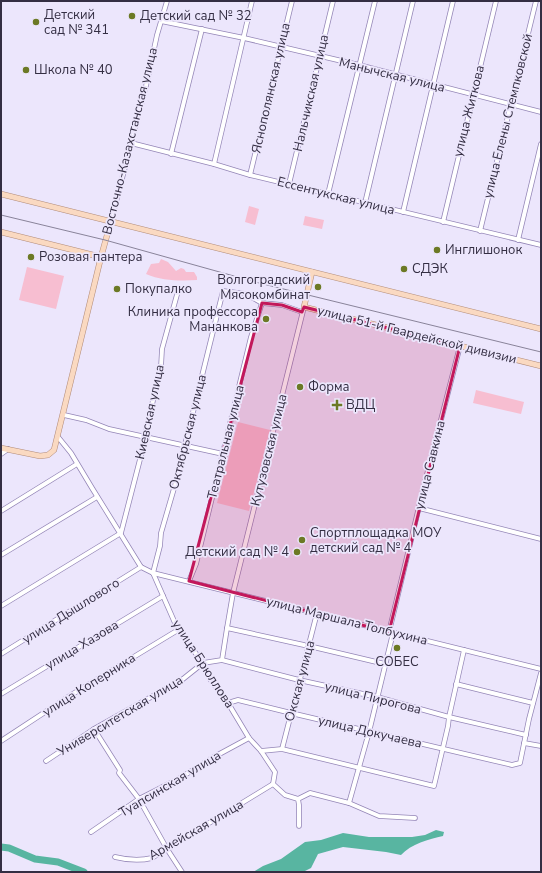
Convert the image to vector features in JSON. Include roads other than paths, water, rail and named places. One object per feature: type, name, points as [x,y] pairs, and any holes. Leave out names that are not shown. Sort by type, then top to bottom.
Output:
[{"type":"main road","points":[[1,194],[541,329]]},
{"type":"main road","name":"Восточно-Казахстанская улица","points":[[1,448],[44,457],[54,450],[64,416],[101,256],[111,221]]},
{"type":"main road","points":[[1,232],[101,256]]},
{"type":"main road","name":"улица 51-й Гвардейской дивизии","points":[[312,272],[303,309],[541,366]]},
{"type":"street","name":"Восточно-Казахстанская улица","points":[[111,221],[167,1]]},
{"type":"street","points":[[214,164],[252,1]]},
{"type":"street","name":"Яснополянская улица","points":[[250,175],[292,1]]},
{"type":"street","name":"Нальчикская улица","points":[[289,184],[333,1]]},
{"type":"street","points":[[328,194],[358,65],[375,1]]},
{"type":"street","points":[[365,203],[413,1]]},
{"type":"street","points":[[403,212],[453,1]]},
{"type":"street","name":"улица Житкова","points":[[442,222],[496,1]]},
{"type":"street","name":"улица Елены Стемпковской","points":[[480,231],[536,1]]},
{"type":"street","points":[[161,21],[244,38]]},
{"type":"street","points":[[171,154],[202,29]]},
{"type":"street","name":"Манычская улица","points":[[244,38],[358,65],[541,112]]},
{"type":"street","name":"Ессентукская улица","points":[[131,143],[214,164],[250,175],[541,245]]},
{"type":"street","points":[[518,240],[541,144]]},
{"type":"street","name":"Киевская улица","points":[[121,533],[134,485],[161,367],[162,349],[178,291]]},
{"type":"street","name":"Октябрьская улица","points":[[153,573],[160,546],[161,533],[185,446],[223,291],[246,294],[262,303]]},
{"type":"street","points":[[262,303],[303,309]]},
{"type":"street","name":"Театральная улица","points":[[190,582],[196,564],[252,337],[262,303]]},
{"type":"street","name":"Кутузовская улица","points":[[227,628],[233,593],[303,309]]},
{"type":"street","name":"улица Савкина","points":[[349,803],[369,732],[419,508],[460,346]]},
{"type":"street","points":[[64,416],[86,420],[109,429],[223,454]]},
{"type":"street","points":[[58,437],[72,454],[97,497],[142,567],[153,573]]},
{"type":"street","points":[[1,454],[8,449]]},
{"type":"street","points":[[1,512],[78,464]]},
{"type":"street","points":[[1,555],[97,497]]},
{"type":"street","points":[[419,508],[541,539]]},
{"type":"street","points":[[1,606],[121,533]]},
{"type":"street","name":"улица Дышлового","points":[[1,654],[142,567]]},
{"type":"street","name":"улица Маршала Толбухина","points":[[153,573],[541,669]]},
{"type":"street","name":"улица Брюллова","points":[[153,573],[178,630],[203,663],[210,679],[228,703],[249,738],[275,772],[273,784]]},
{"type":"street","name":"улица Хазова","points":[[1,694],[164,596]]},
{"type":"street","name":"Окская улица","points":[[282,749],[290,713],[300,680],[307,646],[317,614]]},
{"type":"street","points":[[222,660],[227,628],[385,664]]},
{"type":"street","name":"улица Коперника","points":[[1,741],[71,695],[178,630]]},
{"type":"street","points":[[261,752],[282,749],[434,786],[464,650]]},
{"type":"street","name":"Университетская улица","points":[[46,761],[94,729],[183,679],[203,663],[222,660]]},
{"type":"street","name":"улица Пирогова","points":[[222,660],[300,680],[377,697],[449,717],[526,735]]},
{"type":"street","points":[[541,674],[524,743],[541,746]]},
{"type":"street","points":[[456,684],[533,703]]},
{"type":"street","name":"улица Докучаева","points":[[228,703],[238,700],[512,765],[520,763],[524,743]]},
{"type":"street","points":[[94,729],[120,770],[119,773],[139,799],[167,849],[182,872]]},
{"type":"street","name":"Туапсинская улица","points":[[91,832],[139,799],[180,778],[212,758],[249,738]]},
{"type":"street","points":[[273,784],[285,795],[298,799],[310,793],[349,803],[379,816],[415,818]]},
{"type":"street","name":"Армейская улица","points":[[114,857],[126,860],[145,860],[152,858],[273,784]]},
{"type":"street","points":[[298,799],[299,826]]},
{"type":"waterway","points":[[1,847],[9,848],[35,859],[58,862],[84,872]]},
{"type":"tram line","points":[[1,215],[105,240],[259,283],[541,352]]},
{"type":"place","name":"Детский сад № 32","points":[[132,16]]},
{"type":"place","name":"Детский сад № 341","points":[[36,22]]},
{"type":"place","name":"Школа № 40","points":[[26,70]]},
{"type":"place","name":"Инглишонок","points":[[437,250]]},
{"type":"place","name":"Розовая пантера","points":[[31,257]]},
{"type":"place","name":"СДЭК","points":[[404,269]]},
{"type":"place","name":"Волгоградский Мясокомбинат","points":[[318,287]]},
{"type":"place","name":"Покупалко","points":[[117,289]]},
{"type":"place","name":"Клиника профессора Мананкова","points":[[266,319]]},
{"type":"place","name":"Форма","points":[[300,387]]},
{"type":"place","name":"ВДЦ","points":[[337,405]]},
{"type":"place","name":"Спортплощадка МОУ детский сад № 4","points":[[302,540]]},
{"type":"place","name":"Детский сад № 4","points":[[297,552]]},
{"type":"place","name":"СОБЕС","points":[[397,648]]}]
